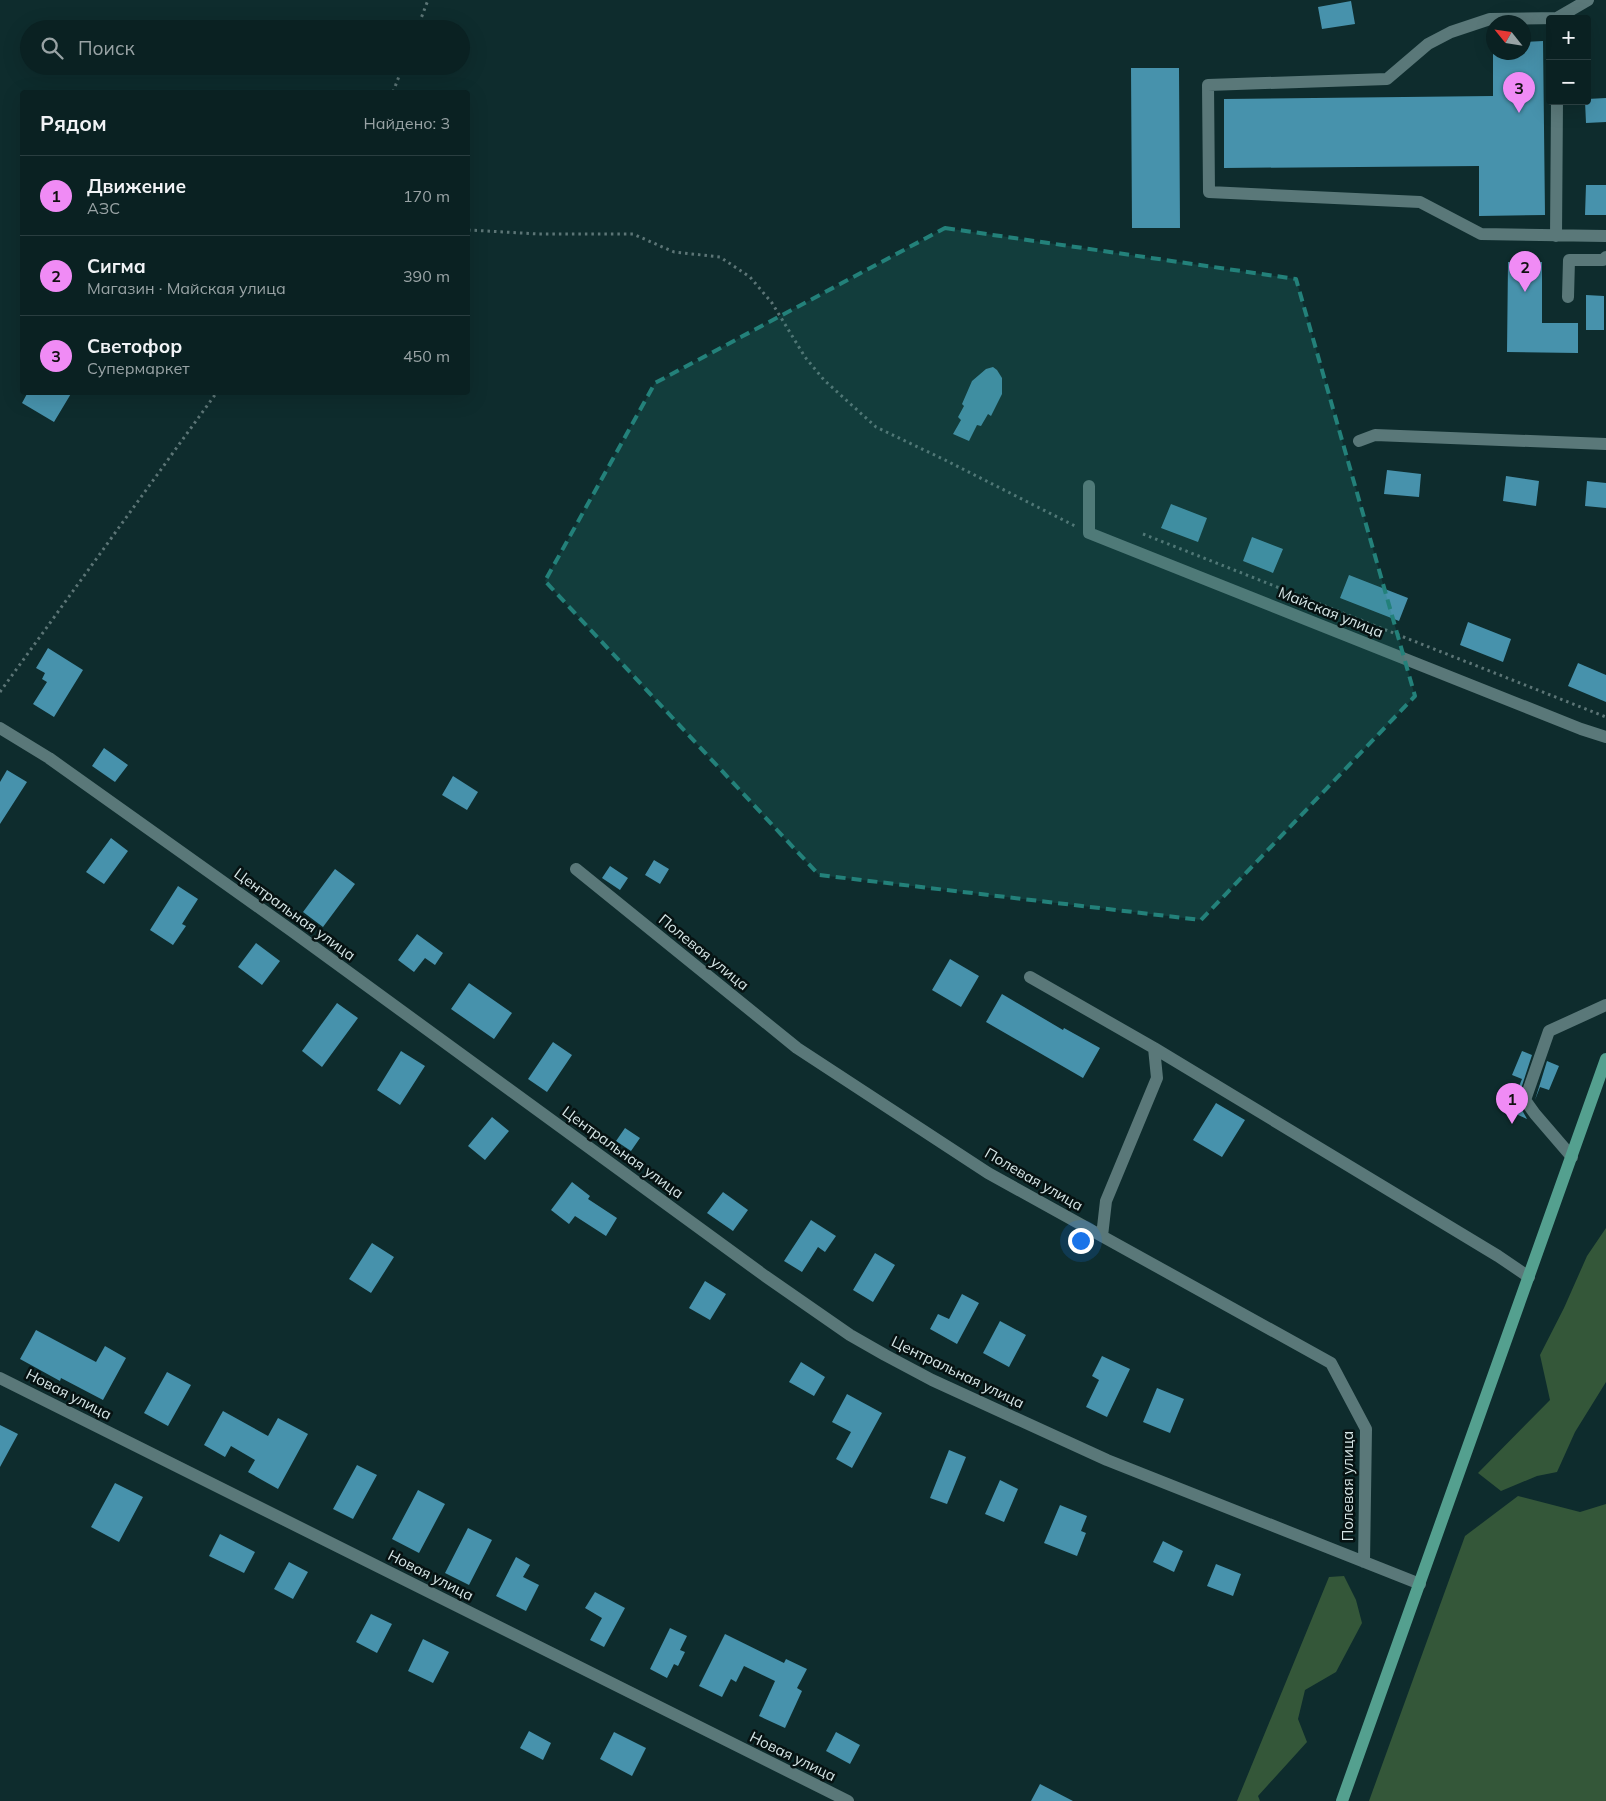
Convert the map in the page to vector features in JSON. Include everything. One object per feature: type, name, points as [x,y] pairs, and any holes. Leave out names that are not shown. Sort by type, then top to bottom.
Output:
[{"type":"main road","points":[[1342,1801],[1606,1059]]},
{"type":"street","points":[[1562,15],[1588,0]]},
{"type":"street","points":[[1546,23],[1490,18],[1451,32],[1428,44],[1387,79],[1208,85],[1209,192],[1420,202],[1481,234],[1606,236]]},
{"type":"street","points":[[1556,236],[1557,105]]},
{"type":"street","points":[[1568,297],[1569,260],[1604,260],[1606,257]]},
{"type":"street","points":[[1359,441],[1375,435],[1606,444]]},
{"type":"street","points":[[1089,486],[1089,533]]},
{"type":"street","name":"Майская улица","points":[[1089,533],[1581,729],[1606,737]]},
{"type":"street","name":"Центральная улица","points":[[0,728],[49,758],[292,931],[765,1276],[850,1335],[885,1356],[932,1380],[1107,1460],[1420,1584]]},
{"type":"street","name":"Полевая улица","points":[[576,869],[796,1048],[988,1173],[1330,1363],[1366,1429],[1364,1562]]},
{"type":"street","points":[[1030,977],[1154,1048],[1498,1256],[1529,1277]]},
{"type":"street","points":[[1572,1157],[1535,1114],[1526,1100],[1549,1031],[1606,1005]]},
{"type":"street","points":[[1102,1236],[1106,1201],[1158,1078],[1154,1048]]},
{"type":"street","name":"Новая улица","points":[[0,1378],[848,1801]]},
{"type":"path","points":[[420,20],[428,0]]},
{"type":"path","points":[[394,90],[400,75]]},
{"type":"path","points":[[470,230],[539,234],[633,234],[674,252],[720,257],[750,277],[772,303],[805,357],[824,380],[876,427],[1089,533]]},
{"type":"path","points":[[0,692],[215,395]]},
{"type":"path","points":[[1143,534],[1606,717]]},
{"type":"highlighted area","points":[[945,228],[1296,279],[1415,696],[1201,920],[819,875],[545,581],[655,383]]},
{"type":"green space","points":[[1606,1228],[1606,1382],[1575,1432],[1557,1472],[1537,1476],[1501,1491],[1478,1473],[1550,1400],[1540,1355],[1564,1308],[1587,1256]]},
{"type":"green space","points":[[1518,1496],[1580,1512],[1606,1504],[1606,1801],[1369,1801],[1465,1536]]},
{"type":"green space","points":[[1344,1576],[1356,1600],[1362,1623],[1336,1672],[1305,1690],[1298,1719],[1307,1742],[1258,1796],[1260,1801],[1237,1801],[1329,1577]]},
{"type":"building","points":[[1351,1],[1355,24],[1322,29],[1318,7]]},
{"type":"building","points":[[1543,41],[1545,215],[1479,216],[1479,166],[1224,168],[1224,99],[1493,96],[1493,60],[1531,60],[1531,42]]},
{"type":"building","points":[[1131,68],[1179,68],[1180,228],[1132,228]]},
{"type":"building","points":[[1606,98],[1606,122],[1586,123],[1585,105],[1591,105],[1591,99]]},
{"type":"building","points":[[1586,185],[1606,185],[1606,215],[1585,215]]},
{"type":"building","points":[[1508,262],[1542,262],[1542,323],[1578,323],[1578,353],[1507,352]]},
{"type":"building","points":[[1586,295],[1604,296],[1604,330],[1586,330]]},
{"type":"building","points":[[993,367],[1002,378],[1002,394],[991,416],[988,414],[981,426],[977,425],[969,441],[953,434],[961,420],[958,417],[964,406],[962,404],[972,381],[986,369]]},
{"type":"building","points":[[26,395],[70,395],[54,422],[22,403]]},
{"type":"building","points":[[1387,470],[1421,474],[1419,497],[1384,494]]},
{"type":"building","points":[[1506,476],[1539,481],[1536,506],[1503,501]]},
{"type":"building","points":[[1587,481],[1606,483],[1606,508],[1585,506]]},
{"type":"building","points":[[1171,504],[1207,518],[1198,542],[1161,528]]},
{"type":"building","points":[[1252,537],[1283,549],[1273,573],[1243,561]]},
{"type":"building","points":[[1349,575],[1408,598],[1399,621],[1340,598]]},
{"type":"building","points":[[1468,622],[1511,639],[1503,662],[1460,645]]},
{"type":"building","points":[[48,648],[83,670],[54,717],[33,704],[47,682],[42,679],[45,673],[36,668]]},
{"type":"building","points":[[1578,663],[1606,675],[1606,702],[1568,686]]},
{"type":"building","points":[[104,748],[128,765],[115,782],[92,766]]},
{"type":"building","points":[[7,770],[27,782],[0,824],[0,782]]},
{"type":"building","points":[[453,776],[478,792],[467,810],[442,795]]},
{"type":"building","points":[[111,838],[128,851],[104,884],[86,872]]},
{"type":"building","points":[[654,860],[669,869],[660,884],[645,875]]},
{"type":"building","points":[[610,866],[628,878],[620,890],[602,878]]},
{"type":"building","points":[[335,869],[355,884],[323,927],[303,912]]},
{"type":"building","points":[[178,886],[198,899],[182,924],[186,926],[173,945],[150,930]]},
{"type":"building","points":[[417,934],[443,953],[435,965],[425,958],[414,972],[398,960]]},
{"type":"building","points":[[256,943],[280,961],[262,985],[238,967]]},
{"type":"building","points":[[950,959],[979,976],[961,1007],[932,990]]},
{"type":"building","points":[[469,983],[512,1013],[494,1039],[451,1009]]},
{"type":"building","points":[[1002,994],[1063,1030],[1064,1028],[1100,1048],[1083,1078],[986,1022]]},
{"type":"building","points":[[337,1003],[358,1018],[322,1067],[302,1051]]},
{"type":"building","points":[[553,1042],[572,1055],[547,1092],[528,1079]]},
{"type":"building","points":[[401,1051],[425,1066],[400,1105],[377,1090]]},
{"type":"building","points":[[1522,1051],[1532,1055],[1517,1101],[1527,1119],[1509,1111],[1522,1079],[1512,1075]]},
{"type":"building","points":[[1547,1061],[1559,1066],[1549,1090],[1540,1087],[1535,1100]]},
{"type":"building","points":[[1216,1103],[1245,1120],[1222,1157],[1193,1140]]},
{"type":"building","points":[[492,1117],[509,1131],[485,1160],[468,1146]]},
{"type":"building","points":[[625,1128],[640,1138],[631,1151],[616,1141]]},
{"type":"building","points":[[572,1182],[590,1196],[588,1199],[617,1218],[606,1236],[575,1216],[569,1224],[551,1210]]},
{"type":"building","points":[[723,1192],[748,1210],[733,1231],[707,1213]]},
{"type":"building","points":[[811,1220],[836,1236],[825,1252],[818,1247],[802,1272],[784,1261]]},
{"type":"building","points":[[372,1243],[394,1257],[371,1293],[349,1279]]},
{"type":"building","points":[[875,1253],[895,1265],[873,1302],[853,1290]]},
{"type":"building","points":[[705,1281],[726,1294],[710,1320],[689,1308]]},
{"type":"building","points":[[962,1294],[979,1303],[957,1344],[930,1329],[938,1314],[949,1319]]},
{"type":"building","points":[[1000,1321],[1026,1335],[1009,1367],[983,1353]]},
{"type":"building","points":[[36,1330],[96,1362],[105,1346],[126,1358],[103,1400],[61,1378],[60,1381],[20,1359]]},
{"type":"building","points":[[1102,1356],[1130,1369],[1107,1417],[1086,1407],[1099,1380],[1092,1376]]},
{"type":"building","points":[[801,1362],[825,1377],[814,1396],[789,1382]]},
{"type":"building","points":[[167,1372],[191,1385],[168,1426],[144,1413]]},
{"type":"building","points":[[1157,1388],[1184,1399],[1170,1433],[1143,1422]]},
{"type":"building","points":[[847,1394],[882,1413],[852,1468],[836,1459],[851,1432],[832,1422]]},
{"type":"building","points":[[223,1411],[268,1436],[278,1418],[308,1434],[278,1489],[248,1472],[255,1460],[231,1446],[225,1457],[204,1445]]},
{"type":"building","points":[[0,1425],[18,1434],[0,1467]]},
{"type":"building","points":[[949,1450],[966,1457],[947,1504],[930,1498]]},
{"type":"building","points":[[357,1465],[377,1475],[353,1519],[333,1509]]},
{"type":"building","points":[[1000,1480],[1018,1489],[1004,1522],[985,1514]]},
{"type":"building","points":[[115,1483],[143,1497],[119,1542],[91,1527]]},
{"type":"building","points":[[418,1490],[445,1504],[419,1553],[392,1539]]},
{"type":"building","points":[[1060,1505],[1087,1516],[1081,1531],[1086,1533],[1077,1556],[1044,1543]]},
{"type":"building","points":[[468,1528],[492,1540],[469,1585],[445,1573]]},
{"type":"building","points":[[220,1534],[255,1552],[244,1573],[209,1556]]},
{"type":"building","points":[[1163,1541],[1183,1551],[1174,1572],[1153,1562]]},
{"type":"building","points":[[516,1557],[530,1565],[523,1577],[539,1585],[526,1611],[496,1596]]},
{"type":"building","points":[[289,1562],[308,1572],[293,1599],[274,1589]]},
{"type":"building","points":[[1216,1564],[1241,1574],[1233,1596],[1207,1586]]},
{"type":"building","points":[[595,1592],[625,1608],[604,1647],[590,1640],[602,1618],[585,1608]]},
{"type":"building","points":[[371,1614],[392,1624],[377,1653],[356,1642]]},
{"type":"building","points":[[670,1628],[687,1636],[680,1650],[685,1652],[678,1666],[674,1664],[667,1678],[650,1669]]},
{"type":"building","points":[[725,1634],[784,1663],[786,1659],[807,1669],[797,1688],[802,1691],[785,1728],[759,1716],[775,1681],[744,1666],[736,1682],[731,1679],[722,1697],[699,1686]]},
{"type":"building","points":[[423,1639],[449,1652],[433,1683],[408,1671]]},
{"type":"building","points":[[529,1731],[551,1743],[543,1760],[520,1748]]},
{"type":"building","points":[[614,1732],[646,1748],[632,1776],[600,1759]]},
{"type":"building","points":[[836,1732],[860,1745],[850,1764],[826,1751]]},
{"type":"building","points":[[1040,1784],[1073,1801],[1031,1801]]},
{"type":"place","name":"Светофор","points":[[1519,113]]},
{"type":"place","name":"Сигма","points":[[1525,292]]},
{"type":"place","name":"Движение","points":[[1512,1124]]}]
